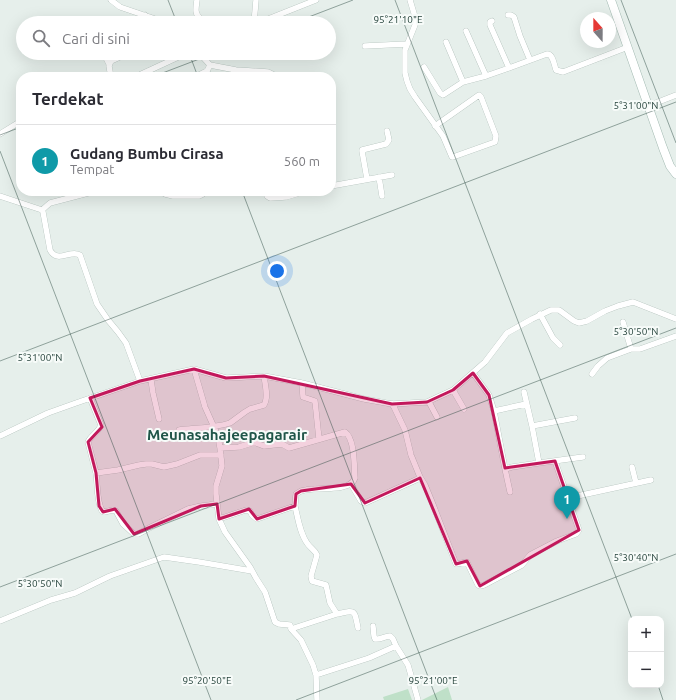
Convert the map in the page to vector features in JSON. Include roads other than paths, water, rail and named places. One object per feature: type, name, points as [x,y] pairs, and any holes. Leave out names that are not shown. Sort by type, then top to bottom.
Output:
[{"type":"main road","points":[[611,0],[663,148],[673,165],[676,174]]},
{"type":"street","points":[[112,0],[120,7],[145,15]]},
{"type":"street","points":[[197,0],[197,16]]},
{"type":"street","points":[[255,16],[256,0]]},
{"type":"street","points":[[276,16],[316,0]]},
{"type":"street","points":[[410,0],[416,20],[404,50],[405,73],[410,89],[435,126],[444,136],[452,157],[495,142],[496,136],[480,95],[435,126]]},
{"type":"street","points":[[508,15],[514,17],[530,60]]},
{"type":"street","points":[[492,21],[490,22],[490,25],[509,68]]},
{"type":"street","points":[[466,31],[486,76]]},
{"type":"street","points":[[446,42],[463,82]]},
{"type":"street","points":[[364,46],[407,44]]},
{"type":"street","points":[[424,67],[441,95],[463,82],[486,76],[549,54],[551,55],[556,70],[563,72],[628,47]]},
{"type":"street","points":[[107,60],[110,72]]},
{"type":"street","points":[[109,64],[113,60]]},
{"type":"street","points":[[146,72],[172,60]]},
{"type":"street","points":[[203,60],[209,71],[236,70],[250,72]]},
{"type":"street","points":[[648,106],[676,95]]},
{"type":"street","points":[[0,134],[16,124]]},
{"type":"street","points":[[367,179],[362,150],[386,144],[389,140],[387,131]]},
{"type":"street","points":[[336,185],[392,175]]},
{"type":"street","points":[[379,177],[382,196]]},
{"type":"street","points":[[0,196],[42,210]]},
{"type":"street","points":[[42,210],[50,203],[77,196]]},
{"type":"street","points":[[173,196],[199,196]]},
{"type":"street","points":[[267,196],[270,198],[278,196]]},
{"type":"street","points":[[42,210],[52,253],[58,256],[77,253],[80,255],[97,304],[126,343],[140,381]]},
{"type":"street","points":[[0,436],[48,412],[140,381],[151,380],[194,369],[226,378],[264,376],[302,383],[364,399],[392,404],[429,402],[453,390],[473,373],[485,362],[507,333],[540,314],[551,310],[559,310],[579,323],[587,321],[605,311],[633,302],[676,319]]},
{"type":"street","points":[[540,314],[553,338],[560,346]]},
{"type":"street","points":[[623,322],[631,350]]},
{"type":"street","points":[[592,374],[607,358],[631,350],[640,349],[676,336]]},
{"type":"street","points":[[194,369],[204,407],[218,436],[222,466],[216,486],[219,519],[225,532],[267,596],[274,622],[290,625],[291,629],[301,640],[316,675],[317,700]]},
{"type":"street","points":[[473,373],[489,395],[494,410],[510,492]]},
{"type":"street","points":[[179,430],[230,423],[250,409],[264,405],[266,401],[266,394],[264,376]]},
{"type":"street","points":[[151,380],[159,419]]},
{"type":"street","points":[[302,383],[304,396],[315,401],[319,439]]},
{"type":"street","points":[[453,390],[464,409]]},
{"type":"street","points":[[524,392],[540,463]]},
{"type":"street","points":[[90,398],[101,425],[88,442],[96,473],[99,506],[102,511],[116,511],[123,524],[134,534],[138,534],[188,509],[217,504]]},
{"type":"street","points":[[429,402],[437,417]]},
{"type":"street","points":[[392,404],[405,430],[411,455],[430,496],[456,564],[467,562],[478,585],[480,586],[522,565],[530,555],[557,541],[576,534],[579,530],[556,461]]},
{"type":"street","points":[[494,410],[526,404]]},
{"type":"street","points":[[532,426],[575,418]]},
{"type":"street","points":[[220,448],[239,447],[252,443],[264,446],[282,444],[289,448],[343,432],[348,434],[354,454],[354,481],[351,484],[338,488],[301,491],[296,494],[295,506],[299,525],[305,540],[317,555],[311,579],[312,581],[326,585],[330,603],[337,614]]},
{"type":"street","points":[[96,473],[146,464],[164,467],[177,464],[200,455],[221,455]]},
{"type":"street","points":[[505,469],[584,457]]},
{"type":"street","points":[[632,467],[636,483]]},
{"type":"street","points":[[351,484],[361,501],[365,503],[420,477]]},
{"type":"street","points":[[568,498],[651,480]]},
{"type":"street","points":[[219,519],[246,510],[250,511],[257,519],[295,506]]},
{"type":"street","points":[[0,621],[51,600],[76,593],[110,576],[164,557],[252,571]]},
{"type":"street","points":[[291,629],[351,611],[354,612],[358,628]]},
{"type":"street","points":[[373,626],[375,639],[386,636],[390,636],[393,639],[408,665],[418,700]]},
{"type":"street","points":[[316,675],[369,658],[396,646]]},
{"type":"place","name":"Gudang Bumbu Cirasa","points":[[567,519]]},
{"type":"district","name":"Meunasahajeepagarair","points":[[227,435]]}]
